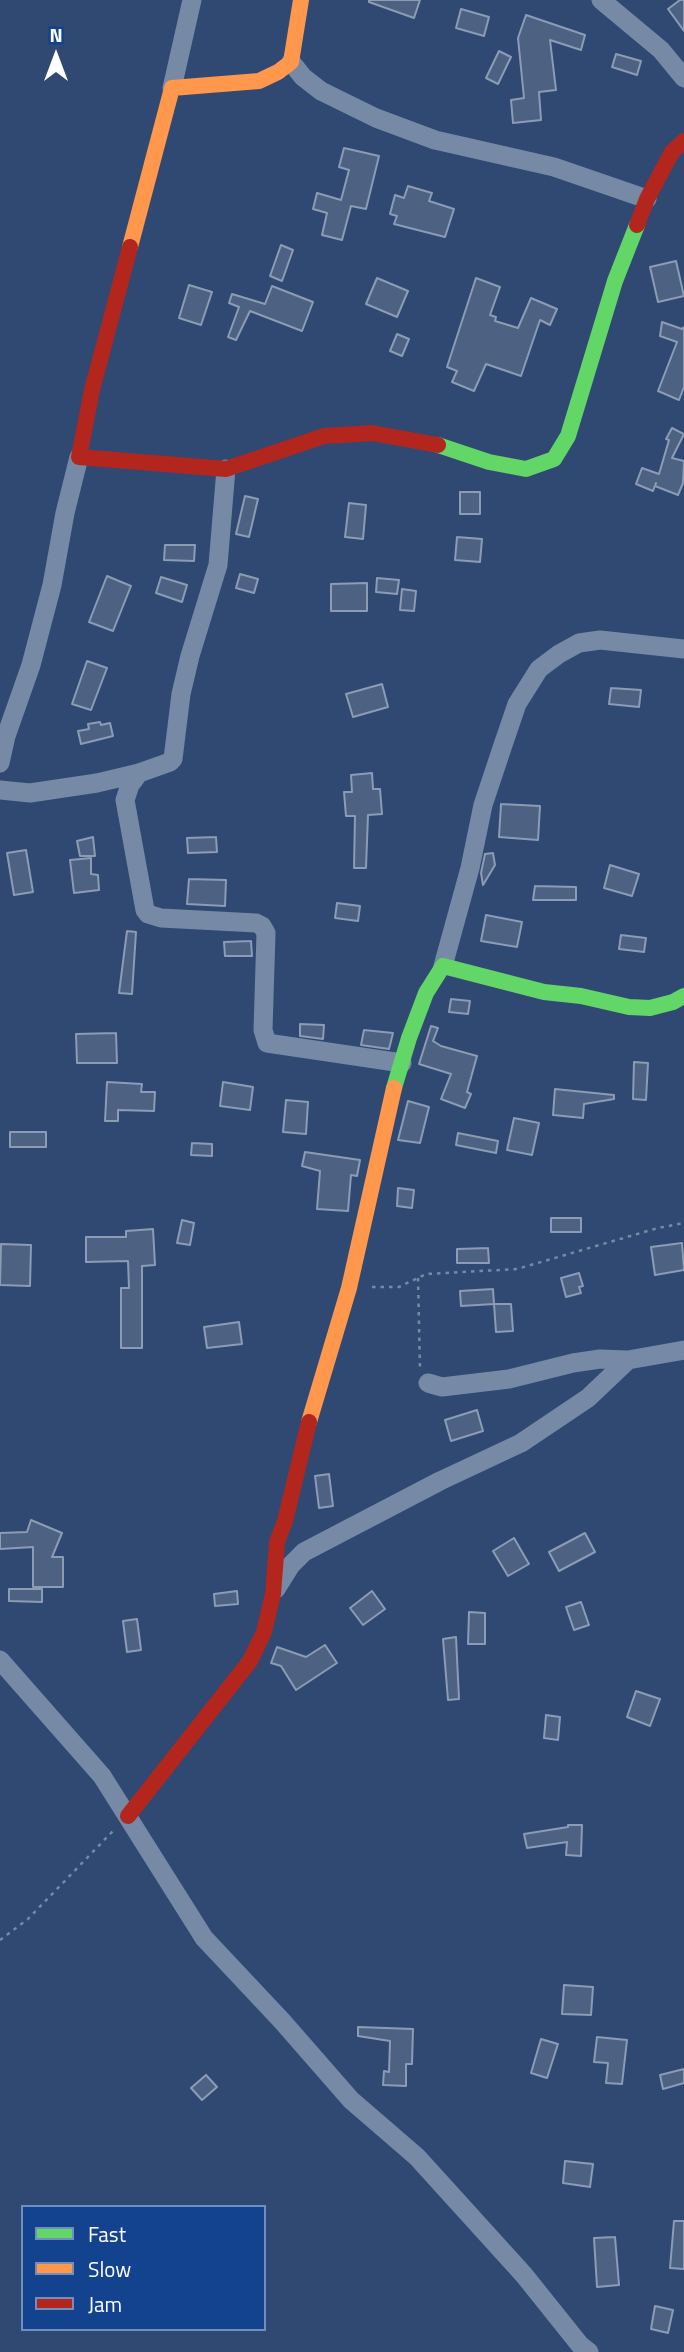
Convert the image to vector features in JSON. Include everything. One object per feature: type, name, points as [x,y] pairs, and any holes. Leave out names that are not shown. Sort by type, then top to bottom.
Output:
[{"type":"street","points":[[0,763],[6,736],[31,665],[52,585],[92,390],[172,88],[192,0]]},
{"type":"street","points":[[172,88],[259,81],[278,72],[291,62],[301,0]]},
{"type":"street","points":[[601,0],[661,50],[684,78]]},
{"type":"street","points":[[291,62],[303,77],[321,91],[376,118],[435,141],[554,167],[647,200]]},
{"type":"street","points":[[79,457],[226,469],[324,436],[372,433],[428,442],[489,462],[526,469],[554,459],[568,436],[615,281],[647,200],[672,152],[684,141]]},
{"type":"street","points":[[0,790],[30,793],[97,783],[139,773],[173,759],[181,694],[218,565],[225,507],[226,469]]},
{"type":"street","points":[[128,1816],[250,1661],[264,1632],[272,1594],[277,1542],[285,1521],[302,1445],[349,1287],[388,1110],[426,993],[443,966],[484,805],[517,704],[538,669],[579,643],[600,640],[684,649]]},
{"type":"street","points":[[139,773],[130,785],[125,800],[145,910],[148,914],[154,917],[256,923],[262,926],[266,933],[263,1030],[267,1043],[402,1063]]},
{"type":"street","points":[[443,966],[544,992],[629,1007],[650,1008],[684,996]]},
{"type":"street","points":[[428,1383],[442,1387],[509,1379],[573,1363],[600,1359],[628,1360],[684,1350]]},
{"type":"street","points":[[272,1594],[291,1565],[304,1552],[521,1443],[588,1398],[628,1360]]},
{"type":"street","points":[[0,1660],[102,1776],[204,1938],[351,2100],[417,2157],[524,2275],[580,2346],[589,2352]]},
{"type":"path","points":[[349,1287],[399,1287],[426,1274],[517,1269],[684,1223]]},
{"type":"path","points":[[418,1277],[420,1369],[422,1378],[428,1383]]},
{"type":"path","points":[[0,1940],[29,1919],[128,1816]]},
{"type":"building","points":[[369,0],[420,0],[414,18]]},
{"type":"building","points":[[684,0],[684,31],[668,9]]},
{"type":"building","points":[[461,9],[489,17],[484,36],[456,28]]},
{"type":"building","points":[[526,15],[585,35],[581,50],[550,40],[556,90],[539,92],[541,120],[513,123],[511,100],[524,98],[518,38]]},
{"type":"building","points":[[499,51],[511,57],[498,84],[486,78]]},
{"type":"building","points":[[616,54],[641,61],[637,75],[612,67]]},
{"type":"building","points":[[344,148],[379,156],[366,209],[351,206],[342,240],[322,235],[327,213],[313,209],[317,193],[341,200],[349,170],[339,167]]},
{"type":"building","points":[[408,186],[432,193],[429,201],[454,209],[445,237],[394,224],[397,216],[390,214],[395,195],[404,198]]},
{"type":"building","points":[[281,245],[293,250],[282,281],[270,276]]},
{"type":"building","points":[[676,261],[684,296],[658,302],[650,267]]},
{"type":"building","points":[[377,278],[408,291],[397,317],[366,304]]},
{"type":"building","points":[[476,278],[500,287],[490,315],[496,317],[495,321],[518,328],[531,298],[557,309],[550,325],[540,320],[521,376],[486,364],[474,391],[452,382],[457,371],[447,367]]},
{"type":"building","points":[[189,285],[212,292],[201,325],[179,318]]},
{"type":"building","points":[[272,286],[313,302],[302,331],[250,311],[236,340],[228,337],[239,307],[229,303],[232,294],[265,304]]},
{"type":"building","points":[[662,322],[682,329],[684,327],[684,387],[679,400],[658,391],[677,342],[660,336]]},
{"type":"building","points":[[397,334],[409,339],[402,356],[390,351]]},
{"type":"building","points":[[672,428],[684,434],[672,458],[684,461],[683,483],[678,495],[655,486],[656,483],[653,491],[636,484],[642,468],[659,474],[669,440],[666,439]]},
{"type":"building","points":[[460,492],[480,492],[480,514],[460,514]]},
{"type":"building","points":[[245,496],[258,499],[249,537],[236,534]]},
{"type":"building","points":[[349,503],[366,505],[363,539],[345,537]]},
{"type":"building","points":[[457,537],[482,539],[480,562],[455,560]]},
{"type":"building","points":[[165,545],[195,545],[194,561],[164,560]]},
{"type":"building","points":[[240,574],[258,579],[254,593],[236,588]]},
{"type":"building","points":[[107,576],[131,586],[113,631],[89,622]]},
{"type":"building","points":[[161,577],[187,585],[182,602],[156,593]]},
{"type":"building","points":[[377,578],[399,580],[397,594],[376,592]]},
{"type":"building","points":[[367,583],[367,611],[331,611],[331,584]]},
{"type":"building","points":[[402,589],[416,591],[414,611],[400,610]]},
{"type":"building","points":[[87,661],[107,668],[91,710],[72,704]]},
{"type":"building","points":[[382,684],[388,707],[353,717],[346,694]]},
{"type":"building","points":[[611,688],[641,690],[639,707],[609,704]]},
{"type":"building","points":[[100,722],[101,725],[110,723],[113,736],[81,744],[78,731],[89,729],[88,724]]},
{"type":"building","points":[[372,773],[373,789],[380,789],[382,814],[368,815],[366,868],[354,868],[355,816],[346,816],[344,792],[352,792],[351,775]]},
{"type":"building","points":[[501,804],[540,806],[538,840],[499,837]]},
{"type":"building","points":[[93,837],[95,856],[80,856],[77,841]]},
{"type":"building","points":[[216,837],[217,852],[188,853],[187,838]]},
{"type":"building","points":[[26,850],[33,892],[14,895],[7,853]]},
{"type":"building","points":[[493,853],[495,865],[483,885],[481,873],[485,854]]},
{"type":"building","points":[[91,858],[91,874],[98,875],[99,890],[74,893],[70,860]]},
{"type":"building","points":[[610,865],[639,874],[632,896],[604,888]]},
{"type":"building","points":[[189,879],[226,880],[225,906],[187,904]]},
{"type":"building","points":[[535,886],[576,887],[576,900],[533,900]]},
{"type":"building","points":[[337,903],[360,906],[358,921],[335,918]]},
{"type":"building","points":[[486,915],[522,922],[517,947],[481,941]]},
{"type":"building","points":[[127,931],[136,932],[132,994],[119,993]]},
{"type":"building","points":[[621,935],[646,938],[644,952],[619,949]]},
{"type":"building","points":[[251,941],[252,956],[225,956],[224,942]]},
{"type":"building","points":[[451,999],[470,1001],[468,1014],[449,1012]]},
{"type":"building","points":[[300,1024],[324,1025],[323,1039],[300,1036]]},
{"type":"building","points":[[431,1026],[438,1028],[433,1041],[441,1046],[477,1056],[467,1092],[471,1094],[465,1108],[441,1099],[451,1074],[419,1064]]},
{"type":"building","points":[[364,1030],[393,1033],[389,1049],[361,1045]]},
{"type":"building","points":[[116,1033],[117,1063],[77,1063],[76,1034]]},
{"type":"building","points":[[634,1062],[648,1063],[646,1100],[633,1099]]},
{"type":"building","points":[[107,1082],[142,1084],[141,1092],[155,1092],[154,1111],[118,1110],[118,1121],[105,1121]]},
{"type":"building","points":[[223,1082],[253,1087],[250,1110],[220,1106]]},
{"type":"building","points":[[555,1089],[614,1095],[614,1099],[584,1104],[583,1118],[553,1115]]},
{"type":"building","points":[[286,1100],[308,1102],[306,1134],[283,1132]]},
{"type":"building","points":[[408,1101],[429,1107],[420,1143],[398,1140]]},
{"type":"building","points":[[514,1118],[539,1123],[532,1155],[507,1150]]},
{"type":"building","points":[[10,1132],[46,1132],[46,1147],[10,1147]]},
{"type":"building","points":[[458,1133],[498,1141],[496,1153],[456,1145]]},
{"type":"building","points":[[192,1143],[212,1144],[212,1156],[191,1155]]},
{"type":"building","points":[[305,1152],[360,1160],[357,1176],[351,1175],[348,1211],[317,1209],[320,1171],[302,1166]]},
{"type":"building","points":[[398,1188],[414,1190],[412,1208],[397,1206]]},
{"type":"building","points":[[551,1218],[581,1218],[581,1232],[551,1232]]},
{"type":"building","points":[[182,1220],[194,1223],[190,1245],[177,1243]]},
{"type":"building","points":[[153,1229],[155,1265],[142,1266],[142,1348],[121,1348],[121,1288],[129,1288],[128,1261],[86,1262],[86,1237],[126,1237],[126,1231]]},
{"type":"building","points":[[682,1243],[684,1270],[655,1275],[651,1247]]},
{"type":"building","points":[[1,1244],[31,1245],[30,1286],[0,1285]]},
{"type":"building","points":[[488,1248],[489,1263],[457,1263],[457,1249]]},
{"type":"building","points":[[579,1273],[583,1286],[579,1287],[581,1293],[566,1297],[561,1278]]},
{"type":"building","points":[[493,1289],[494,1304],[461,1306],[460,1291]]},
{"type":"building","points":[[494,1304],[511,1304],[513,1331],[496,1332]]},
{"type":"building","points":[[239,1322],[242,1344],[207,1348],[204,1327]]},
{"type":"building","points":[[477,1410],[483,1431],[451,1441],[445,1420]]},
{"type":"building","points":[[329,1474],[333,1506],[319,1508],[315,1476]]},
{"type":"building","points":[[31,1520],[62,1533],[52,1557],[63,1557],[63,1587],[33,1587],[33,1547],[0,1549],[0,1533],[27,1532]]},
{"type":"building","points":[[585,1533],[595,1552],[559,1571],[549,1552]]},
{"type":"building","points":[[514,1538],[529,1564],[508,1576],[493,1551]]},
{"type":"building","points":[[9,1589],[42,1589],[42,1602],[9,1601]]},
{"type":"building","points":[[237,1591],[238,1604],[215,1606],[214,1594]]},
{"type":"building","points":[[372,1591],[385,1609],[363,1625],[350,1608]]},
{"type":"building","points":[[581,1602],[589,1625],[574,1630],[566,1607]]},
{"type":"building","points":[[469,1612],[485,1613],[485,1644],[468,1644]]},
{"type":"building","points":[[137,1619],[141,1650],[127,1652],[123,1621]]},
{"type":"building","points":[[456,1637],[459,1699],[448,1700],[443,1639]]},
{"type":"building","points":[[325,1645],[337,1663],[296,1690],[281,1666],[271,1663],[277,1647],[306,1657]]},
{"type":"building","points":[[636,1691],[660,1699],[650,1726],[627,1717]]},
{"type":"building","points":[[546,1715],[560,1717],[558,1740],[544,1738]]},
{"type":"building","points":[[568,1825],[582,1825],[581,1856],[566,1855],[567,1842],[527,1848],[524,1834]]},
{"type":"building","points":[[564,1985],[593,1987],[591,2015],[562,2014]]},
{"type":"building","points":[[358,2027],[413,2029],[412,2064],[406,2064],[406,2086],[383,2085],[384,2071],[389,2072],[390,2041],[358,2036]]},
{"type":"building","points":[[597,2037],[627,2040],[622,2084],[606,2083],[608,2063],[594,2062]]},
{"type":"building","points":[[541,2039],[558,2044],[547,2078],[531,2073]]},
{"type":"building","points":[[684,2069],[684,2083],[663,2089],[660,2075]]},
{"type":"building","points":[[206,2075],[217,2087],[202,2100],[191,2088]]},
{"type":"building","points":[[565,2161],[593,2164],[590,2187],[563,2183]]},
{"type":"building","points":[[674,2221],[684,2221],[684,2269],[670,2268]]},
{"type":"building","points":[[615,2237],[619,2285],[597,2287],[594,2238]]},
{"type":"building","points":[[655,2306],[673,2310],[668,2333],[651,2329]]},
{"type":"traffic: fast","points":[[438,445],[489,462],[526,469],[554,459],[568,436],[615,281],[637,225]]},
{"type":"traffic: fast","points":[[394,1088],[426,993],[443,966],[544,992],[581,996],[629,1007],[650,1008],[684,996]]},
{"type":"traffic: slow","points":[[130,247],[172,88],[259,81],[278,72],[291,62],[301,0]]},
{"type":"traffic: slow","points":[[309,1422],[349,1288],[394,1088]]},
{"type":"traffic: jam","points":[[637,225],[647,199],[672,152],[684,141]]},
{"type":"traffic: jam","points":[[130,247],[92,390],[79,457],[226,469],[324,436],[372,433],[438,445]]},
{"type":"traffic: jam","points":[[128,1816],[250,1661],[264,1632],[273,1594],[277,1542],[285,1521],[309,1422]]}]
